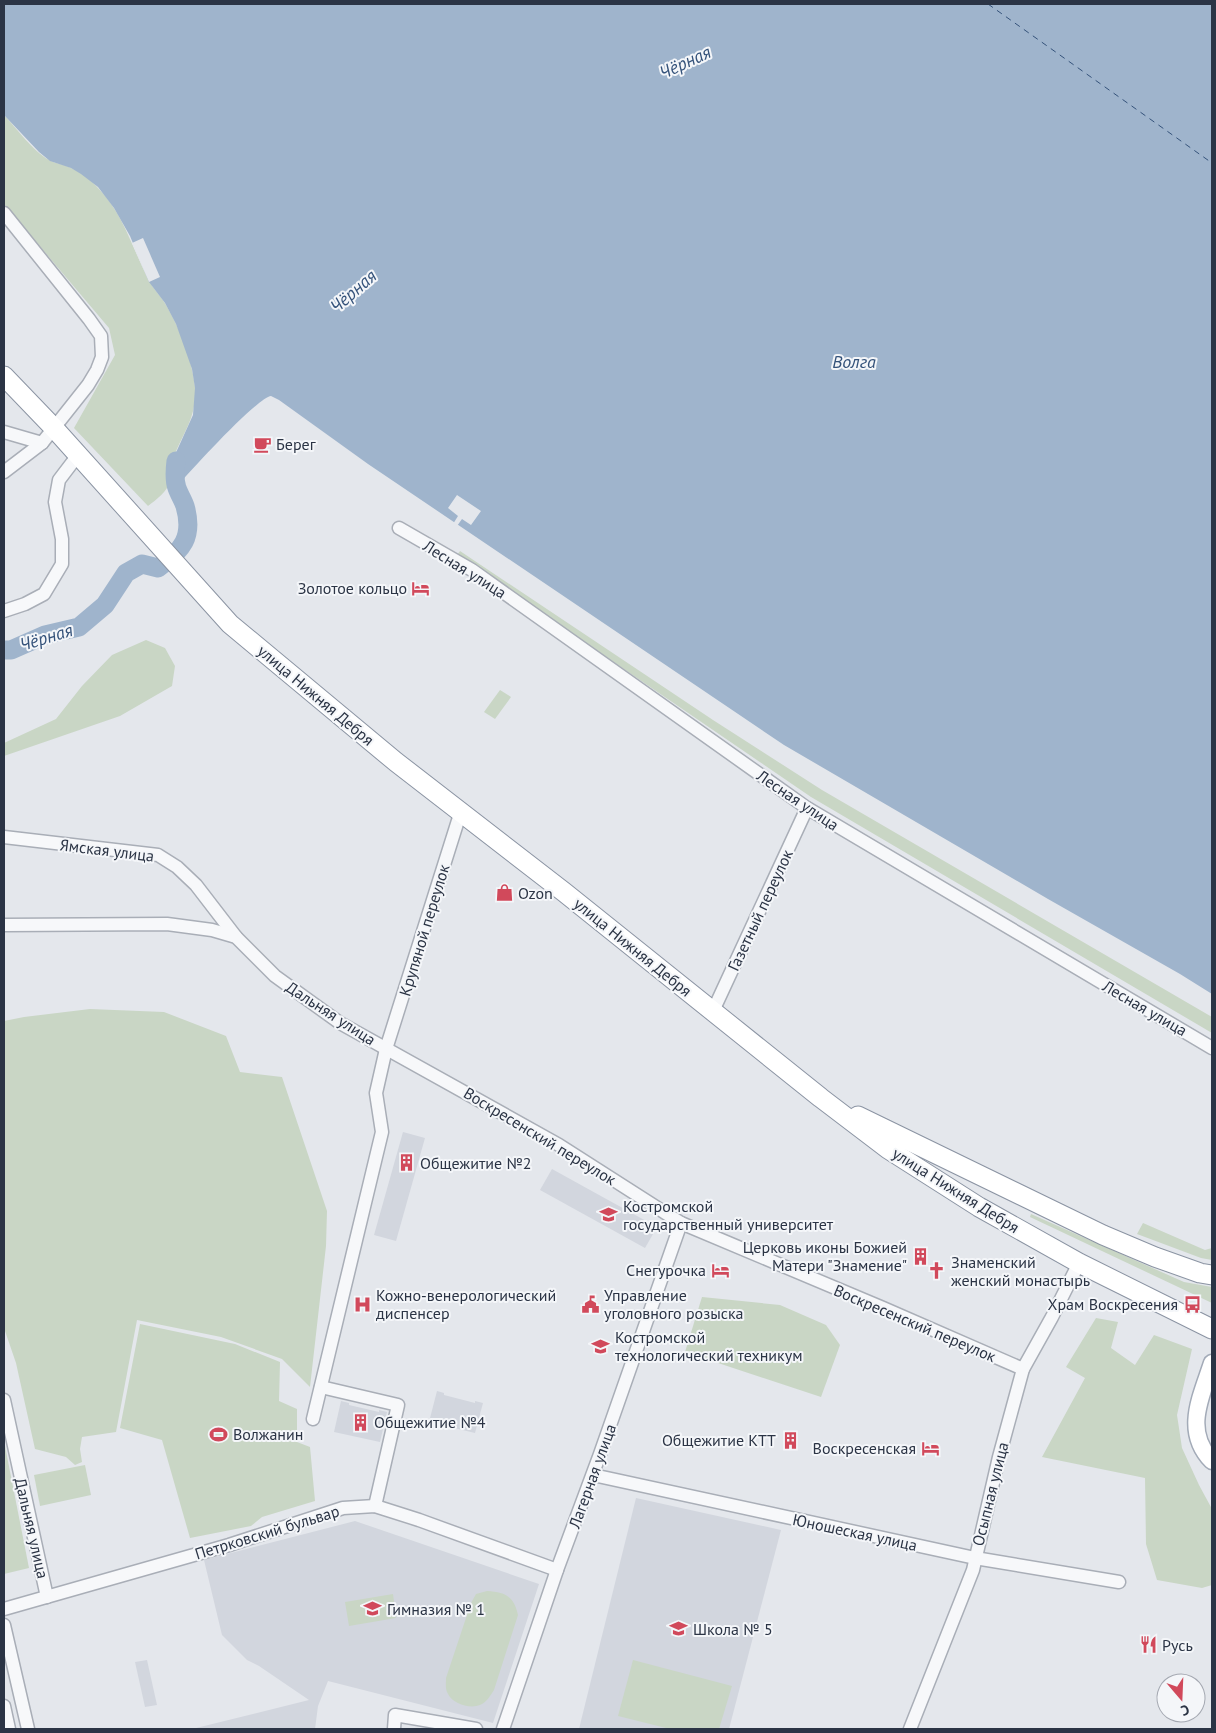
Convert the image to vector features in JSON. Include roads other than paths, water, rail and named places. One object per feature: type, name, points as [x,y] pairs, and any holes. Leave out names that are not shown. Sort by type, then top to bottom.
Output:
[{"type":"highway","name":"улица Нижняя Дебря","points":[[4,376],[53,427],[230,624],[396,762],[461,811],[821,1098],[888,1149],[950,1190],[1079,1263],[1212,1329]]},
{"type":"highway","points":[[821,1098],[1103,1236],[1155,1257],[1200,1273],[1212,1275]]},
{"type":"main road","points":[[1212,1363],[1197,1412],[1195,1428],[1198,1440],[1205,1454],[1212,1461]]},
{"type":"street","points":[[4,213],[90,319],[101,336],[102,357],[88,385],[42,443],[4,472]]},
{"type":"street","points":[[4,432],[42,443]]},
{"type":"street","points":[[4,611],[25,604],[44,594],[62,564],[62,539],[55,502],[59,480],[78,455]]},
{"type":"street","name":"Лесная улица","points":[[399,528],[472,570],[807,808],[1212,1048]]},
{"type":"street","name":"Газетный переулок","points":[[713,1011],[807,808]]},
{"type":"street","name":"Крупяной переулок","points":[[386,1049],[461,811]]},
{"type":"street","name":"Ямская улица","points":[[4,837],[158,855],[178,867],[196,885],[236,937]]},
{"type":"street","name":"Дальняя улица","points":[[4,925],[167,924],[212,930],[236,937],[275,976],[340,1023],[386,1049],[376,1092],[382,1132],[313,1419]]},
{"type":"street","name":"Воскресенский переулок","points":[[386,1049],[559,1145],[681,1223],[1023,1369]]},
{"type":"street","name":"Лагерная улица","points":[[504,1729],[557,1570],[593,1475],[681,1223]]},
{"type":"street","name":"Осыпная улица","points":[[910,1729],[973,1570],[999,1457],[1023,1369],[1079,1263]]},
{"type":"street","points":[[321,1387],[398,1405],[375,1506]]},
{"type":"street","name":"Дальняя улица","points":[[4,1400],[47,1597]]},
{"type":"street","name":"Юношеская улица","points":[[593,1475],[975,1558],[1119,1582]]},
{"type":"street","name":"Петрковский бульвар","points":[[4,1610],[229,1545],[343,1508],[375,1506],[557,1570]]},
{"type":"street","points":[[4,1625],[28,1729]]},
{"type":"street","points":[[4,1706],[9,1729]]},
{"type":"street","points":[[394,1729],[396,1715],[476,1729]]},
{"type":"water","name":"Волга","points":[[4,4],[1212,4],[1212,994],[784,745],[368,464],[271,396],[253,408],[240,420],[181,482],[176,486],[170,483],[170,469],[174,457],[193,415],[195,388],[192,369],[176,324],[165,303],[149,282],[130,236],[114,208],[98,187],[71,168],[50,161],[4,115]]},
{"type":"waterway","name":"Чёрная","points":[[4,650],[11,650],[45,635],[79,627],[105,605],[126,573],[142,564],[158,568],[174,556],[184,542],[188,526],[185,506],[175,482],[176,461]]},
{"type":"place","name":"Берег","points":[[262,444]]},
{"type":"place","name":"Золотое кольцо","points":[[421,588]]},
{"type":"place","name":"Ozon","points":[[504,893]]},
{"type":"place","name":"Общежитие №2","points":[[406,1163]]},
{"type":"place","name":"Костромской государственный университет","points":[[609,1215]]},
{"type":"place","name":"Церковь иконы Божией Матери \"Знамение\"","points":[[921,1256]]},
{"type":"place","name":"Снегурочка","points":[[720,1270]]},
{"type":"place","name":"Знаменский женский монастырь","points":[[937,1271]]},
{"type":"place","name":"Кожно-венерологический диспенсер","points":[[362,1304]]},
{"type":"place","name":"Управление уголовного розыска","points":[[590,1304]]},
{"type":"place","name":"Храм Воскресения","points":[[1192,1304]]},
{"type":"place","name":"Костромской технологический техникум","points":[[601,1346]]},
{"type":"place","name":"Общежитие №4","points":[[360,1422]]},
{"type":"place","name":"Волжанин","points":[[219,1434]]},
{"type":"place","name":"Общежитие КТТ","points":[[790,1440]]},
{"type":"place","name":"Воскресенская","points":[[930,1448]]},
{"type":"place","name":"Гимназия № 1","points":[[373,1609]]},
{"type":"place","name":"Школа № 5","points":[[679,1629]]},
{"type":"place","name":"Русь","points":[[1148,1645]]}]
